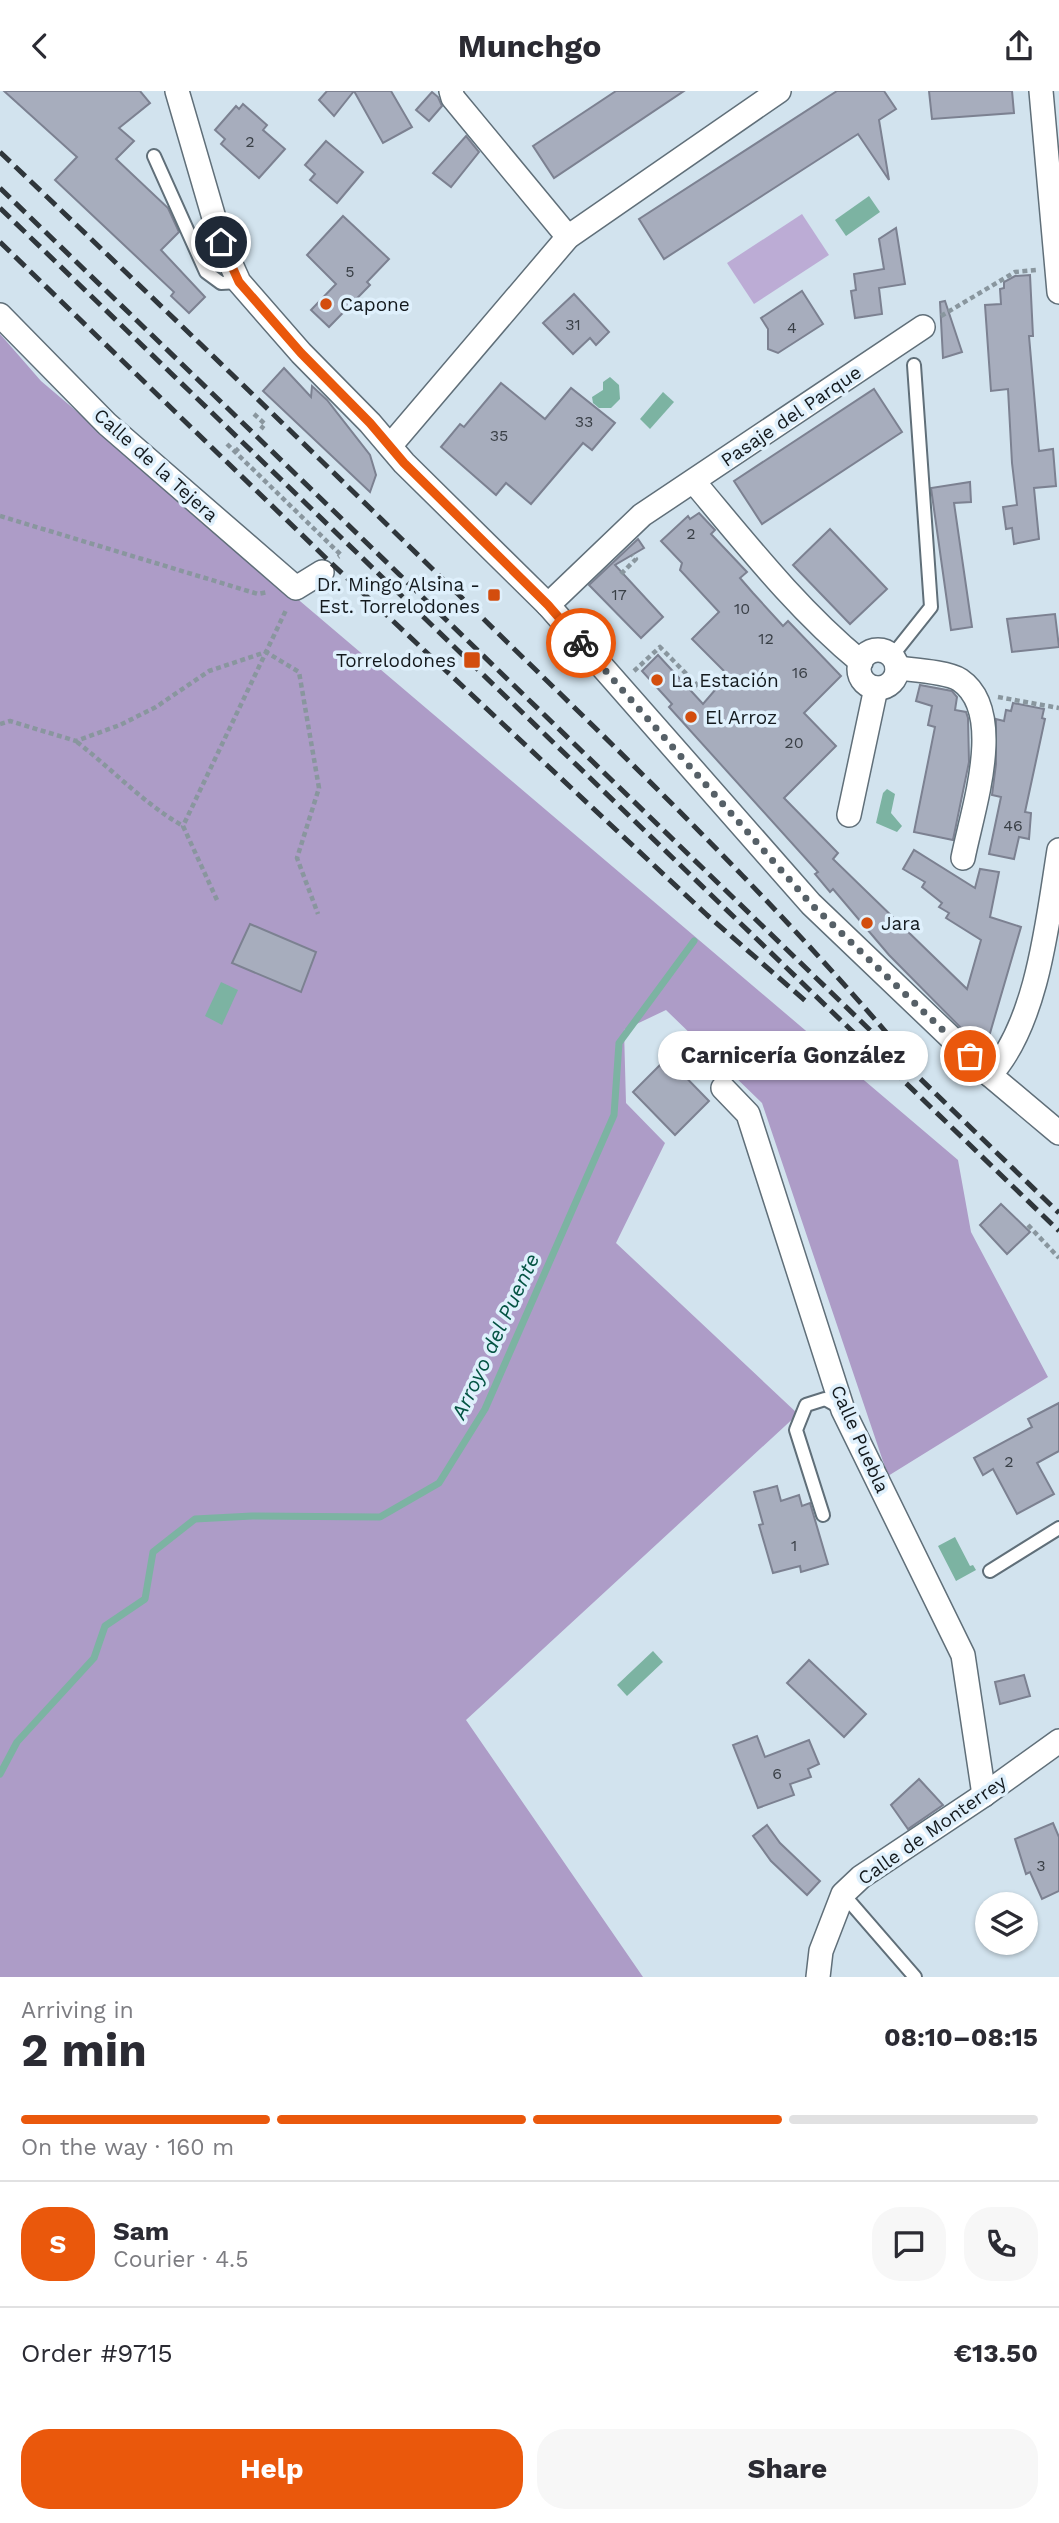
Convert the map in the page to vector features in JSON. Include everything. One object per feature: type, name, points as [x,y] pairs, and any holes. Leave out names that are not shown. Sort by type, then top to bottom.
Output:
[{"type":"street","points":[[177,91],[221,242],[239,282],[301,353],[548,605],[811,904],[990,1075],[1059,1133]]},
{"type":"street","points":[[451,91],[453,98],[568,237]]},
{"type":"street","points":[[390,446],[568,237],[779,91]]},
{"type":"street","points":[[1041,91],[1059,292]]},
{"type":"street","name":"Calle de la Tejera","points":[[0,315],[107,424],[296,588]]},
{"type":"street","name":"Pasaje del Parque","points":[[548,605],[642,515],[923,327]]},
{"type":"street","points":[[694,482],[793,599],[861,662],[861,677],[864,682],[876,688],[891,683],[895,662]]},
{"type":"street","points":[[296,588],[322,572]]},
{"type":"street","points":[[861,662],[875,651],[884,651],[895,662],[958,678],[975,692],[984,715],[986,739],[963,858]]},
{"type":"street","points":[[849,815],[876,688]]},
{"type":"street","points":[[990,1075],[1006,1058],[1018,1036],[1049,961],[1059,850]]},
{"type":"street","name":"Calle Puebla","points":[[723,1088],[748,1114],[843,1410],[963,1655],[984,1795]]},
{"type":"street","name":"Calle de Monterrey","points":[[818,1977],[821,1951],[843,1894],[861,1877],[1059,1741]]},
{"type":"lane","points":[[154,156],[206,272],[220,283],[239,282]]},
{"type":"lane","points":[[895,662],[930,607],[914,365]]},
{"type":"lane","points":[[822,1515],[796,1430],[806,1405],[825,1399],[843,1410]]},
{"type":"lane","points":[[990,1571],[1059,1528]]},
{"type":"lane","points":[[843,1894],[915,1977]]},
{"type":"path","points":[[923,327],[1015,272],[1057,268]]},
{"type":"path","points":[[254,414],[265,424],[261,429]]},
{"type":"path","points":[[227,444],[341,555]]},
{"type":"path","points":[[235,452],[241,446]]},
{"type":"path","points":[[0,516],[258,594],[296,588]]},
{"type":"path","points":[[183,826],[296,588]]},
{"type":"path","points":[[618,685],[660,647],[702,689]]},
{"type":"path","points":[[76,741],[120,725],[156,707],[209,671],[266,653],[299,672],[319,788],[297,858],[318,914]]},
{"type":"path","points":[[975,692],[1059,708]]},
{"type":"path","points":[[0,724],[10,721],[76,741],[115,771],[155,810],[183,826],[217,900]]},
{"type":"path","points":[[1028,1226],[1059,1258]]},
{"type":"shaded area","points":[[869,196],[880,212],[846,236],[835,220]]},
{"type":"shaded area","points":[[802,214],[829,255],[754,304],[727,263]]},
{"type":"shaded area","points":[[0,334],[41,381],[958,1160],[971,1232],[1048,1377],[888,1476],[762,1103],[666,1010],[624,1030],[626,1103],[665,1143],[616,1243],[798,1414],[466,1720],[643,1977],[0,1977]]},
{"type":"shaded area","points":[[610,377],[619,385],[620,399],[611,408],[599,408],[593,403],[592,397],[603,390],[603,382]]},
{"type":"shaded area","points":[[663,392],[674,402],[650,429],[640,419]]},
{"type":"shaded area","points":[[887,789],[895,794],[891,813],[902,826],[897,832],[876,823],[883,793]]},
{"type":"shaded area","points":[[221,982],[238,990],[222,1025],[205,1016]]},
{"type":"shaded area","points":[[955,1537],[970,1566],[973,1565],[976,1570],[956,1581],[938,1546]]},
{"type":"shaded area","points":[[653,1651],[663,1662],[627,1696],[617,1685]]},
{"type":"building","points":[[4,91],[140,91],[150,103],[119,128],[134,141],[116,159],[168,208],[179,232],[161,250],[205,297],[189,313],[171,296],[174,292],[55,180],[77,157]]},
{"type":"building","points":[[327,91],[354,91],[334,116],[319,100]]},
{"type":"building","points":[[354,91],[391,91],[412,127],[383,143]]},
{"type":"building","points":[[616,91],[684,91],[554,178],[533,146]]},
{"type":"building","points":[[837,91],[884,91],[896,109],[879,120],[889,180],[858,134],[664,259],[639,219]]},
{"type":"building","points":[[929,91],[1012,91],[1014,113],[932,119]]},
{"type":"building","points":[[432,92],[442,106],[429,121],[416,110]]},
{"type":"building","points":[[243,104],[267,125],[263,130],[285,149],[259,178],[221,144],[225,139],[215,130],[236,106],[239,109]]},
{"type":"building","points":[[466,136],[479,152],[451,187],[433,173]]},
{"type":"building","points":[[326,141],[363,172],[337,203],[310,180],[315,174],[305,165]]},
{"type":"building","points":[[343,216],[389,259],[367,282],[370,285],[329,327],[311,310],[336,284],[307,255]]},
{"type":"building","points":[[896,228],[905,284],[879,288],[882,314],[855,318],[851,291],[856,290],[854,274],[884,269],[879,239]]},
{"type":"building","points":[[1030,275],[1033,336],[1029,336],[1039,451],[1053,449],[1056,486],[1034,488],[1039,539],[1014,544],[1012,528],[1006,529],[1003,507],[1017,505],[1008,389],[991,391],[985,305],[1001,304],[1000,289],[1004,288],[1004,282],[1015,276]]},
{"type":"building","points":[[802,291],[823,324],[778,353],[768,349],[768,329],[761,318]]},
{"type":"building","points":[[574,294],[609,332],[596,345],[590,338],[573,354],[543,323]]},
{"type":"building","points":[[945,301],[962,352],[943,358],[940,302]]},
{"type":"building","points":[[284,368],[311,397],[312,386],[327,400],[370,455],[376,475],[370,492],[263,391]]},
{"type":"building","points":[[501,383],[545,419],[571,388],[615,423],[592,450],[583,443],[531,504],[506,483],[496,495],[441,447],[460,424],[464,427]]},
{"type":"building","points":[[874,389],[902,432],[762,524],[734,481]]},
{"type":"building","points":[[970,482],[971,502],[954,503],[972,627],[951,630],[931,488]]},
{"type":"building","points":[[699,513],[715,530],[711,534],[747,572],[740,578],[753,593],[783,626],[788,621],[841,676],[804,713],[836,746],[784,798],[838,853],[833,859],[967,989],[981,940],[946,918],[949,913],[939,907],[942,903],[922,887],[925,882],[903,869],[914,850],[975,888],[980,869],[999,872],[990,917],[1021,927],[988,1040],[969,1036],[889,955],[833,889],[830,892],[815,874],[818,872],[669,707],[672,704],[642,671],[658,655],[703,704],[728,675],[692,639],[719,612],[680,570],[682,563],[661,541],[688,516],[690,519]]},
{"type":"building","points":[[830,529],[887,589],[850,624],[793,565]]},
{"type":"building","points":[[638,539],[644,548],[615,565],[663,617],[641,638],[589,585]]},
{"type":"building","points":[[1055,614],[1059,647],[1012,652],[1007,619]]},
{"type":"building","points":[[920,685],[952,691],[957,697],[955,710],[966,712],[968,718],[969,762],[953,840],[914,832],[935,727],[928,725],[932,706],[916,701]]},
{"type":"building","points":[[1013,703],[1044,709],[1042,718],[1045,719],[1025,812],[1031,813],[1029,839],[1019,837],[1014,859],[989,854],[1001,797],[992,795],[996,764],[996,719],[1004,721],[1006,710],[1011,711]]},
{"type":"building","points":[[250,924],[316,952],[301,992],[232,963]]},
{"type":"building","points":[[667,1058],[709,1101],[675,1135],[633,1092]]},
{"type":"building","points":[[1001,1204],[1030,1232],[1007,1254],[980,1225]]},
{"type":"building","points":[[1059,1403],[1059,1451],[1037,1463],[1054,1494],[1017,1514],[993,1469],[983,1475],[974,1458],[1032,1427],[1028,1419]]},
{"type":"building","points":[[777,1486],[781,1501],[799,1495],[802,1506],[810,1503],[828,1564],[801,1572],[800,1566],[773,1573],[759,1525],[763,1524],[754,1492]]},
{"type":"building","points":[[809,1660],[866,1714],[844,1737],[787,1683]]},
{"type":"building","points":[[1024,1675],[1030,1696],[1000,1704],[995,1682]]},
{"type":"building","points":[[757,1736],[765,1757],[809,1740],[819,1764],[808,1769],[811,1777],[790,1784],[794,1795],[758,1808],[733,1745]]},
{"type":"building","points":[[919,1779],[943,1805],[908,1829],[891,1805]]},
{"type":"building","points":[[1053,1823],[1059,1837],[1059,1891],[1042,1899],[1030,1872],[1026,1874],[1015,1839]]},
{"type":"building","points":[[767,1825],[780,1843],[820,1881],[807,1895],[771,1861],[753,1836]]},
{"type":"waterway","name":"Arroyo del Puente","points":[[0,1774],[17,1742],[94,1658],[105,1626],[145,1599],[153,1552],[195,1519],[252,1516],[380,1517],[439,1483],[485,1409],[614,1115],[619,1043],[694,941]]},
{"type":"railway","points":[[0,152],[318,457],[660,792],[760,893],[903,1052]]},
{"type":"railway","points":[[0,188],[1059,1213]]},
{"type":"railway","points":[[0,208],[1059,1231]]},
{"type":"railway","points":[[0,242],[331,563],[707,915],[810,1005]]},
{"type":"way so far","points":[[581,643],[811,904],[970,1056]]},
{"type":"place","name":"Capone","points":[[326,304]]},
{"type":"place","name":"Dr. Mingo Alsina - Est. Torrelodones","points":[[494,595]]},
{"type":"place","name":"Torrelodones","points":[[472,660]]},
{"type":"place","name":"La Estación","points":[[657,680]]},
{"type":"place","name":"El Arroz","points":[[691,717]]},
{"type":"place","name":"Jara","points":[[867,923]]},
{"type":"place","name":"Carnicería González","points":[[970,1056]]},
{"type":"route","points":[[221,242],[239,282],[301,353],[370,423],[404,463],[548,605],[581,643]]}]
